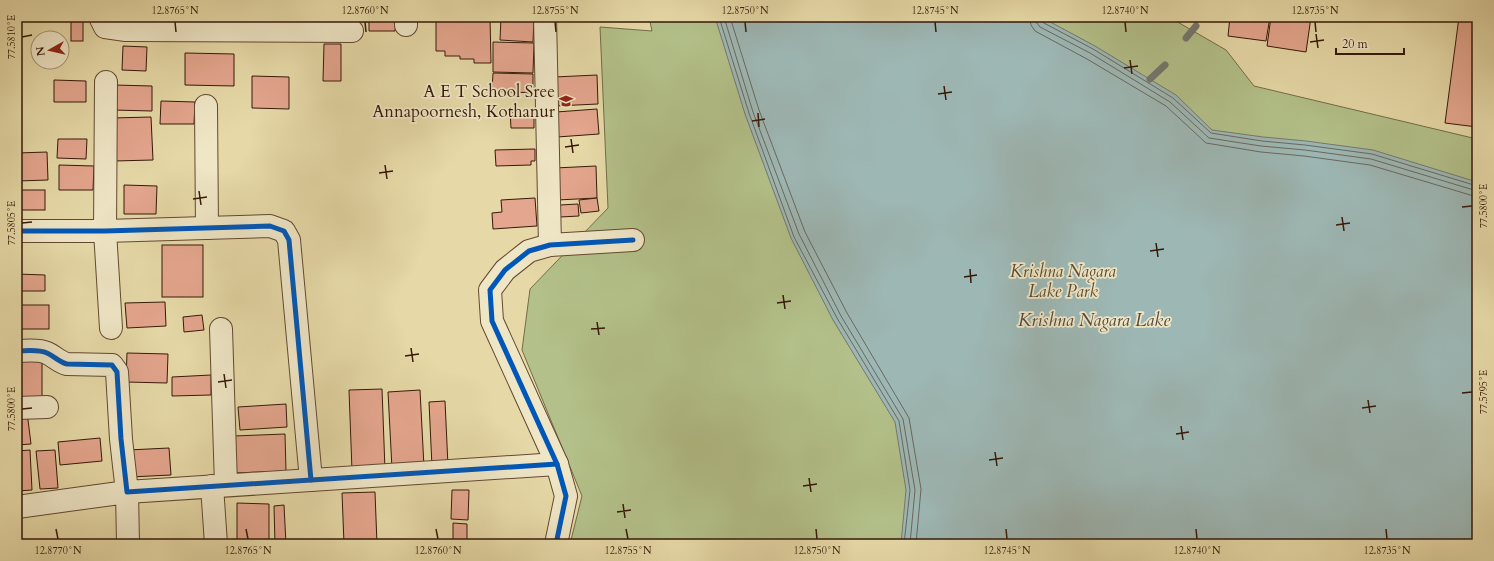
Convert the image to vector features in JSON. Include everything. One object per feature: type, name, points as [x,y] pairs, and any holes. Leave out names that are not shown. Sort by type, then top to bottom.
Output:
[{"type":"street","points":[[100,17],[105,27],[126,30],[352,31]]},
{"type":"street","points":[[545,17],[550,245]]},
{"type":"street","points":[[106,82],[105,231],[111,328]]},
{"type":"street","points":[[206,106],[207,228]]},
{"type":"street","points":[[17,231],[105,231],[270,226],[284,231],[289,240],[311,480]]},
{"type":"street","points":[[556,544],[566,496],[557,464],[492,321],[490,290],[505,270],[529,251],[550,245],[633,240]]},
{"type":"street","points":[[216,544],[219,486],[221,329]]},
{"type":"street","points":[[17,351],[44,352],[67,364],[112,365],[115,368],[117,372],[121,439],[127,492],[128,544]]},
{"type":"street","points":[[17,408],[47,407]]},
{"type":"street","points":[[17,507],[127,492],[557,464]]},
{"type":"green space","name":"Krishna Nagara Lake","points":[[649,17],[1169,17],[1226,50],[1254,86],[1477,139],[1477,544],[570,544],[582,496],[522,350],[530,289],[608,208],[600,27],[652,31]]},
{"type":"water","name":"Krishna Nagara Lake","points":[[715,17],[1041,17],[1095,46],[1176,95],[1212,130],[1373,150],[1477,182],[1477,544],[901,544],[906,490],[895,422],[833,320],[791,238],[745,114]]},
{"type":"building","points":[[71,17],[83,17],[83,41],[71,41]]},
{"type":"building","points":[[206,17],[235,17],[235,20],[206,19]]},
{"type":"building","points":[[300,17],[396,17],[395,31],[369,31],[369,22],[300,20]]},
{"type":"building","points":[[436,17],[490,17],[491,63],[474,63],[474,59],[460,59],[460,56],[445,56],[445,51],[436,51]]},
{"type":"building","points":[[501,17],[534,17],[533,42],[500,40]]},
{"type":"building","points":[[1230,17],[1270,17],[1266,41],[1228,36]]},
{"type":"building","points":[[1271,17],[1311,17],[1306,52],[1267,46]]},
{"type":"building","points":[[1459,17],[1477,19],[1477,127],[1445,123]]},
{"type":"building","points":[[493,42],[534,43],[533,73],[493,72]]},
{"type":"building","points":[[324,44],[341,44],[341,81],[323,81]]},
{"type":"building","points":[[123,46],[147,47],[146,71],[122,70]]},
{"type":"building","points":[[185,53],[234,54],[234,86],[185,85]]},
{"type":"building","points":[[493,73],[533,74],[533,93],[492,91]]},
{"type":"building","points":[[597,75],[598,104],[555,106],[554,77]]},
{"type":"building","points":[[252,76],[289,77],[289,109],[252,108]]},
{"type":"building","points":[[54,80],[86,81],[86,102],[54,102]]},
{"type":"building","points":[[114,85],[152,86],[152,111],[113,110]]},
{"type":"building","points":[[161,101],[195,102],[194,124],[160,124]]},
{"type":"building","points":[[597,109],[599,134],[557,137],[556,112]]},
{"type":"building","points":[[534,111],[534,128],[511,128],[510,112]]},
{"type":"building","points":[[151,117],[153,160],[114,161],[112,118]]},
{"type":"building","points":[[58,139],[87,139],[86,159],[57,158]]},
{"type":"building","points":[[535,149],[535,161],[531,161],[531,165],[496,166],[495,150]]},
{"type":"building","points":[[47,152],[48,180],[17,181],[17,153]]},
{"type":"building","points":[[59,165],[94,166],[93,190],[59,190]]},
{"type":"building","points":[[596,166],[597,198],[557,200],[555,168]]},
{"type":"building","points":[[124,185],[157,186],[156,214],[124,214]]},
{"type":"building","points":[[17,190],[45,190],[45,210],[17,210]]},
{"type":"building","points":[[535,198],[537,226],[493,229],[492,213],[502,212],[501,200]]},
{"type":"building","points":[[597,198],[599,211],[581,213],[579,200]]},
{"type":"building","points":[[578,204],[579,216],[560,217],[560,205]]},
{"type":"building","points":[[162,245],[203,245],[203,297],[162,297]]},
{"type":"building","points":[[17,274],[45,275],[45,291],[17,291]]},
{"type":"building","points":[[165,302],[166,326],[127,328],[125,303]]},
{"type":"building","points":[[17,305],[49,305],[49,329],[17,329]]},
{"type":"building","points":[[202,315],[204,330],[184,332],[183,317]]},
{"type":"building","points":[[127,353],[168,354],[167,383],[126,382]]},
{"type":"building","points":[[17,357],[42,357],[42,401],[17,401]]},
{"type":"building","points":[[211,375],[211,395],[172,396],[172,377]]},
{"type":"building","points":[[382,389],[385,470],[352,471],[349,390]]},
{"type":"building","points":[[420,390],[424,467],[392,469],[388,392]]},
{"type":"building","points":[[445,401],[448,466],[432,467],[429,402]]},
{"type":"building","points":[[286,404],[287,427],[240,430],[238,407]]},
{"type":"building","points":[[27,412],[31,444],[17,445],[17,413]]},
{"type":"building","points":[[285,434],[286,471],[235,473],[234,436]]},
{"type":"building","points":[[100,438],[102,461],[60,465],[58,442]]},
{"type":"building","points":[[169,448],[171,475],[130,477],[128,450]]},
{"type":"building","points":[[30,450],[32,490],[17,491],[17,451]]},
{"type":"building","points":[[55,450],[58,488],[40,489],[36,451]]},
{"type":"building","points":[[452,490],[469,490],[468,520],[451,519]]},
{"type":"building","points":[[375,492],[377,544],[344,544],[342,493]]},
{"type":"building","points":[[237,503],[269,504],[269,544],[237,544]]},
{"type":"building","points":[[284,505],[286,544],[275,544],[274,506]]},
{"type":"building","points":[[453,523],[467,524],[467,544],[453,544]]},
{"type":"waterway","points":[[1186,38],[1196,26]]},
{"type":"waterway","points":[[1150,79],[1165,65]]},
{"type":"cycle path","points":[[17,231],[105,231],[270,226],[284,231],[289,240],[311,480]]},
{"type":"cycle path","points":[[556,544],[566,496],[557,464],[492,321],[490,290],[505,270],[529,251],[550,245],[633,240]]},
{"type":"cycle path","points":[[17,351],[43,352],[50,354],[61,362],[67,364],[112,365],[117,372],[121,439],[127,492],[557,464]]},
{"type":"place","name":"A E T School Sree Annapoornesh, Kothanur","points":[[566,101]]},
{"type":"park label","name":"Krishna Nagara Lake Park","points":[[1063,281]]}]
